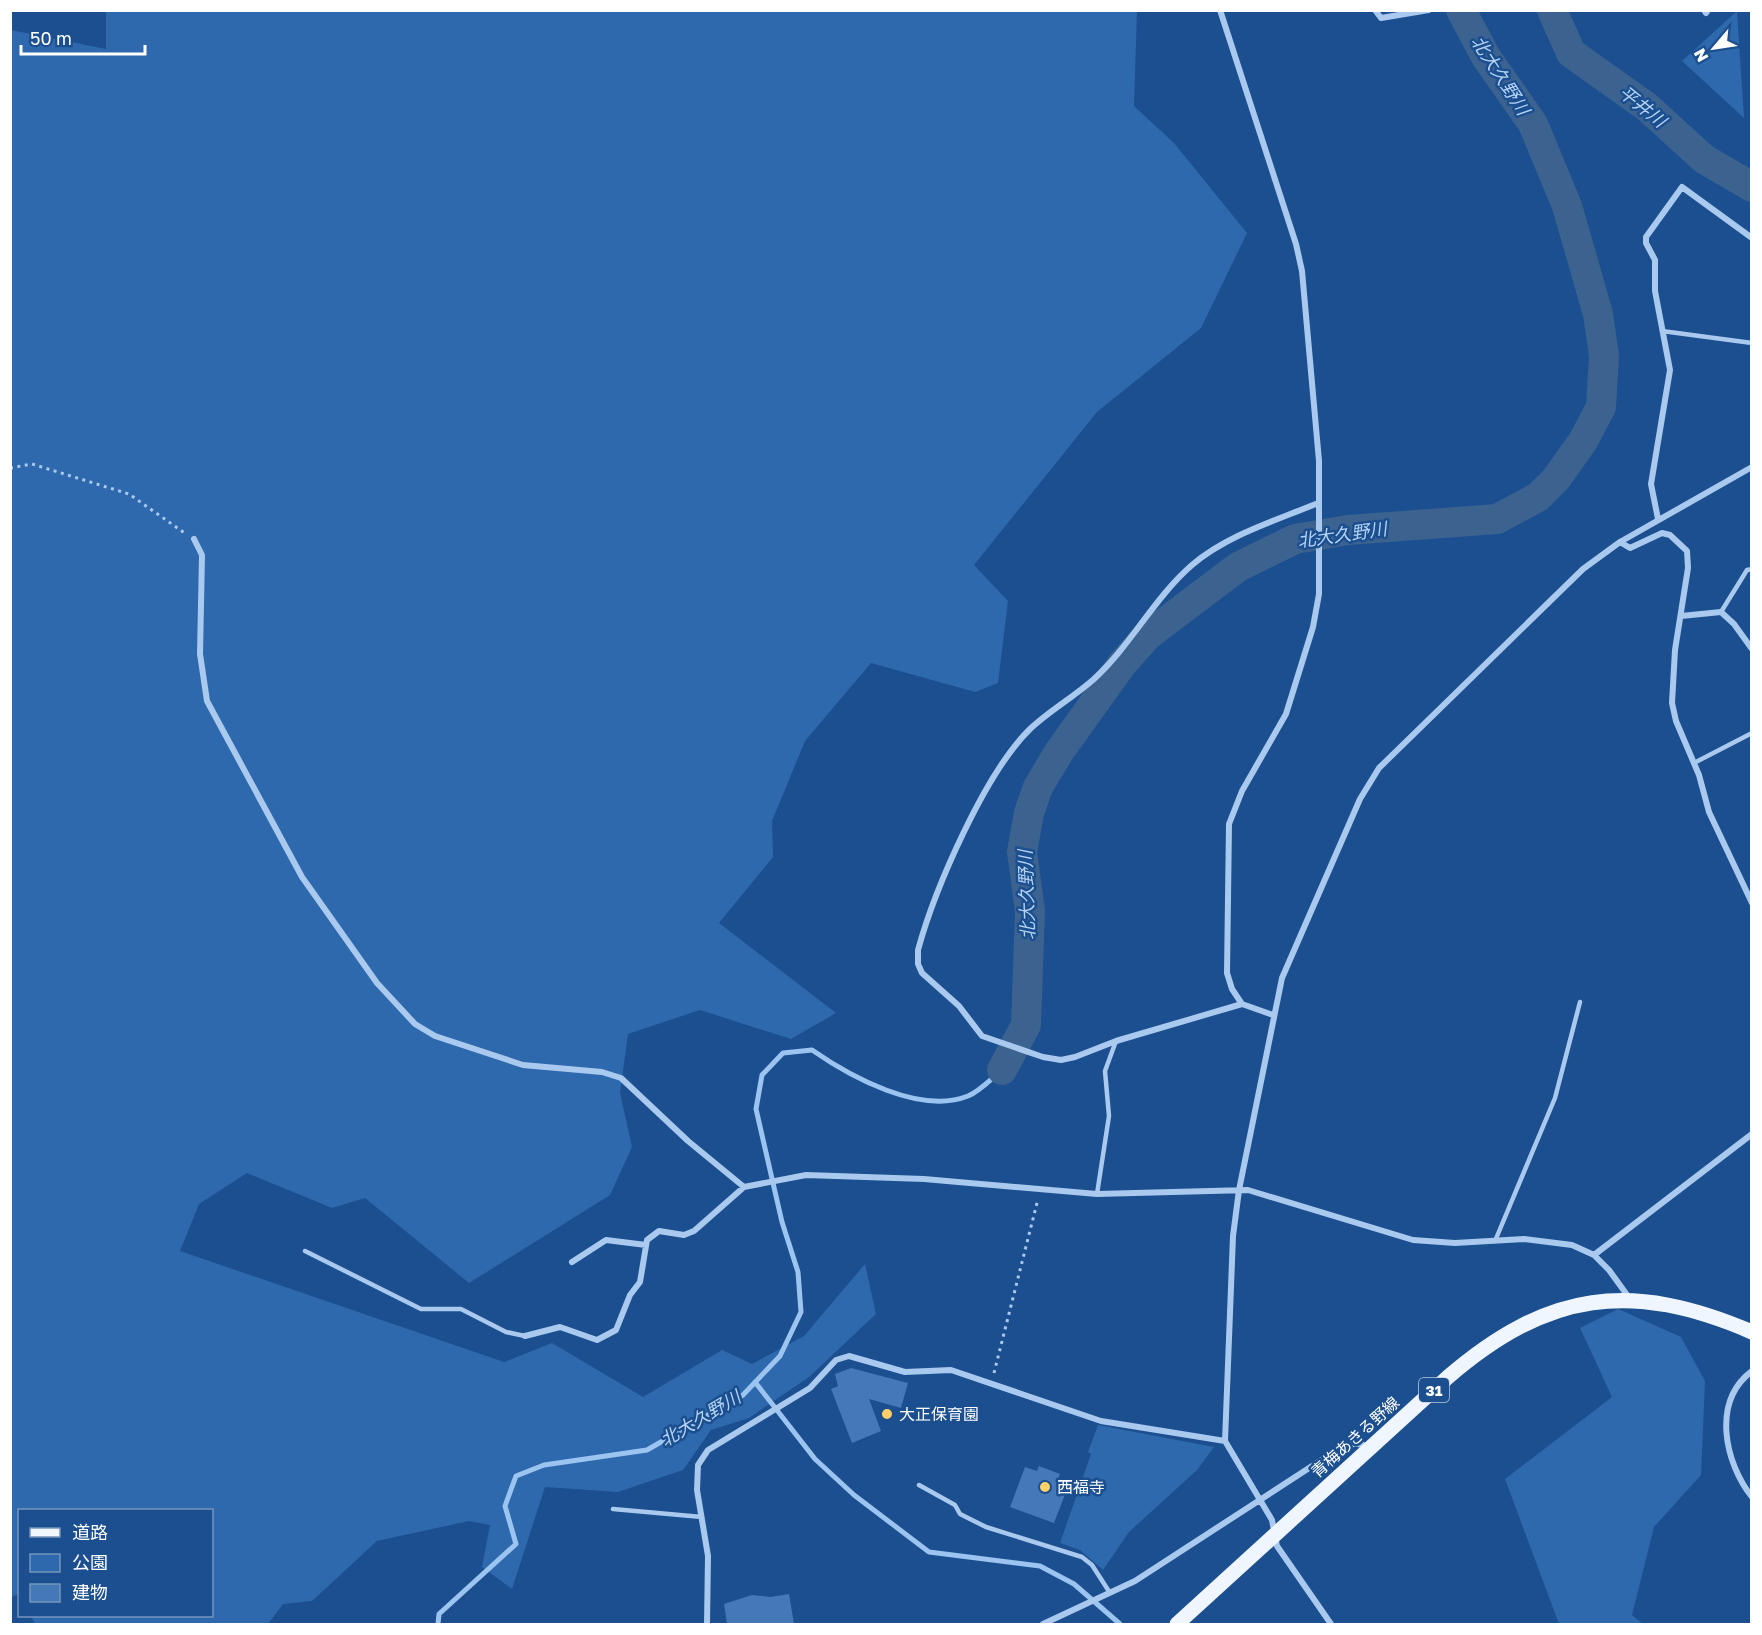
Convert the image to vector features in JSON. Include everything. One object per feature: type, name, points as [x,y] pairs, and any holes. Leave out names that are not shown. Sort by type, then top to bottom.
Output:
[{"type":"main road","name":"青梅あきる野線","points":[[1177,1624],[1465,1363],[1517,1327],[1567,1308],[1630,1300],[1684,1307],[1752,1332]]},
{"type":"street","points":[[1220,10],[1296,244],[1302,271],[1319,461],[1317,514],[1319,594],[1314,627],[1286,714],[1242,791],[1229,824],[1227,972],[1232,989],[1242,1004]]},
{"type":"street","points":[[1375,10],[1381,18],[1429,10]]},
{"type":"street","points":[[1658,519],[1651,483],[1670,370],[1655,291],[1657,274],[1646,237],[1682,187],[1752,238]]},
{"type":"street","points":[[1331,1624],[1277,1546],[1272,1520],[1225,1441],[1233,1236],[1239,1190],[1273,1015],[1292,949],[1360,799],[1379,768],[1565,584],[1620,542],[1752,467]]},
{"type":"street","points":[[1273,1015],[1242,1004],[1116,1041],[1061,1060],[1043,1057],[982,1036],[960,1006],[922,972],[918,964],[923,933],[951,863],[990,781],[1030,730],[1094,679],[1191,566],[1212,550],[1242,535],[1318,503]]},
{"type":"street","points":[[1620,542],[1630,548],[1638,547],[1662,533],[1670,535],[1687,551],[1688,568],[1675,650],[1672,703],[1676,721],[1694,763],[1709,812],[1752,903]]},
{"type":"street","points":[[194,539],[202,555],[200,654],[207,701],[302,877],[377,983],[415,1024],[435,1036],[523,1065],[602,1072],[621,1078],[688,1141],[744,1187]]},
{"type":"street","points":[[1681,616],[1721,612],[1734,624],[1752,649]]},
{"type":"street","points":[[1594,1255],[1752,1134]]},
{"type":"street","points":[[525,1336],[560,1327],[597,1340],[616,1330],[630,1295],[640,1282],[647,1240],[659,1231],[684,1235],[694,1231],[744,1187],[806,1175],[912,1178],[1041,1187],[1097,1194],[1248,1190],[1413,1240],[1455,1243],[1524,1239],[1572,1245],[1594,1255],[1609,1270],[1630,1300]]},
{"type":"street","points":[[572,1262],[606,1240],[646,1245]]},
{"type":"street","points":[[707,1624],[708,1556],[697,1490],[698,1465],[708,1450],[810,1388],[820,1380],[836,1360],[849,1356],[905,1372],[951,1370],[1101,1421],[1225,1441]]},
{"type":"street","points":[[1752,1371],[1734,1392],[1729,1410],[1726,1438],[1730,1459],[1737,1476],[1752,1497]]},
{"type":"street","points":[[1043,1624],[1155,1569],[1260,1498],[1344,1448],[1355,1443],[1371,1447]]},
{"type":"lane","points":[[1662,331],[1752,344]]},
{"type":"lane","points":[[1721,612],[1747,570],[1752,569]]},
{"type":"lane","points":[[1694,763],[1752,734]]},
{"type":"lane","points":[[1495,1241],[1555,1098],[1580,1002]]},
{"type":"lane","points":[[1097,1194],[1109,1116],[1105,1071],[1116,1041]]},
{"type":"lane","points":[[305,1251],[421,1309],[461,1309],[506,1332],[525,1336]]},
{"type":"lane","points":[[919,1485],[955,1505],[960,1514],[986,1527],[1082,1557],[1092,1565],[1110,1593]]},
{"type":"lane","points":[[614,1509],[702,1517]]},
{"type":"path","points":[[10,468],[32,464],[129,494],[194,539]]},
{"type":"path","points":[[991,1384],[1041,1187]]},
{"type":"green space","points":[[106,10],[1137,11],[1134,106],[1174,143],[1247,233],[1201,328],[1097,412],[974,565],[1008,601],[998,683],[975,692],[871,663],[805,741],[772,821],[773,857],[719,923],[836,1013],[791,1039],[700,1010],[628,1034],[620,1093],[632,1147],[610,1195],[469,1283],[365,1198],[332,1208],[247,1173],[199,1204],[180,1251],[504,1362],[552,1343],[643,1397],[722,1350],[752,1364],[804,1336],[865,1264],[876,1314],[809,1377],[749,1418],[711,1430],[683,1470],[618,1492],[545,1487],[512,1589],[482,1567],[490,1525],[469,1521],[377,1541],[312,1601],[283,1604],[268,1624],[35,1624],[32,1617],[213,1617],[213,1509],[18,1509],[18,1594],[11,1597],[11,30],[106,49]]},
{"type":"green space","points":[[1737,11],[1744,118],[1682,61]]},
{"type":"green space","points":[[1618,1309],[1681,1337],[1705,1381],[1701,1475],[1654,1527],[1632,1615],[1643,1624],[1559,1624],[1505,1479],[1612,1397],[1580,1328]]},
{"type":"green space","points":[[1098,1425],[1214,1447],[1197,1470],[1129,1532],[1103,1570],[1080,1550],[1060,1543],[1091,1454],[1088,1452]]},
{"type":"building","points":[[851,1368],[908,1383],[901,1408],[869,1399],[881,1431],[852,1443],[831,1389],[838,1386],[835,1374]]},
{"type":"building","points":[[1039,1466],[1060,1474],[1058,1479],[1069,1484],[1054,1523],[1010,1507],[1025,1467],[1037,1471]]},
{"type":"building","points":[[789,1594],[794,1624],[727,1624],[724,1604],[752,1595],[770,1597]]},
{"type":"waterway","name":"北大久野川","points":[[1002,1070],[1026,1025],[1030,911],[1022,852],[1029,813],[1038,787],[1059,752],[1122,664],[1148,635],[1238,567],[1295,539],[1348,530],[1497,519],[1538,497],[1556,479],[1583,441],[1601,407],[1604,356],[1598,314],[1567,206],[1533,124],[1486,57],[1461,10]]},
{"type":"waterway","name":"平井川","points":[[1552,10],[1571,53],[1647,107],[1704,159],[1752,187]]},
{"type":"waterway","name":"北大久野川","points":[[438,1624],[439,1614],[516,1544],[505,1506],[516,1476],[544,1465],[647,1450],[743,1395],[780,1356],[801,1312],[798,1272],[782,1222],[756,1109],[762,1075],[783,1053],[812,1050],[866,1081],[908,1097],[929,1101],[949,1101],[968,1096],[1002,1070]]},
{"type":"waterway","points":[[755,1382],[815,1459],[854,1495],[929,1552],[1040,1566],[1074,1584],[1120,1624]]},
{"type":"place","name":"大正保育園","points":[[887,1414]]},
{"type":"place","name":"西福寺","points":[[1045,1487]]}]
